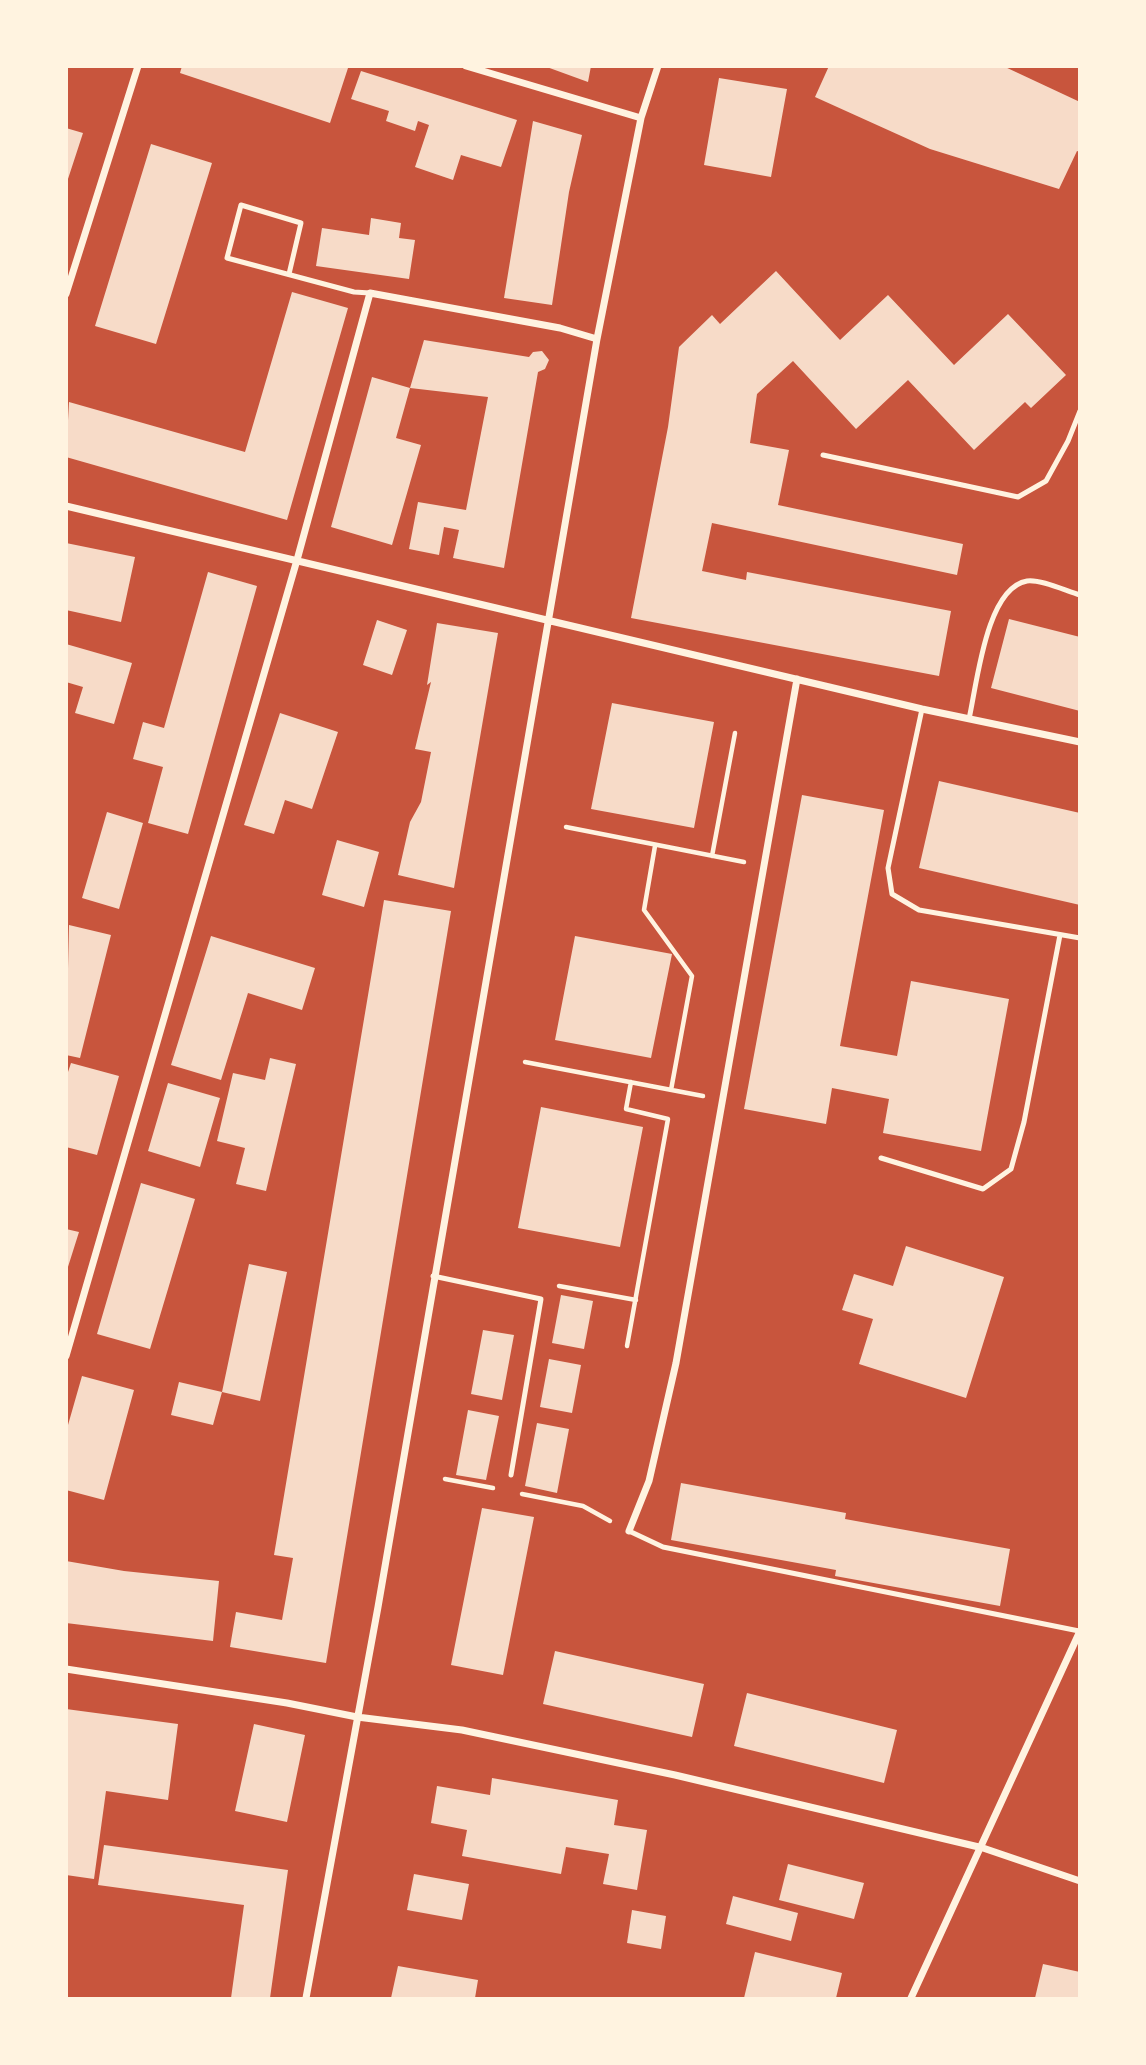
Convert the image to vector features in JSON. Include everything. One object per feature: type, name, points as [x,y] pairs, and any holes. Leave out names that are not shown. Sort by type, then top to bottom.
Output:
[{"type":"street","points":[[66,294],[138,66]]},
{"type":"street","points":[[466,66],[641,118]]},
{"type":"street","points":[[306,1998],[597,339],[641,118],[658,66]]},
{"type":"street","points":[[66,1356],[297,560],[370,293],[560,328],[597,339]]},
{"type":"street","points":[[66,506],[922,709],[1080,742]]},
{"type":"street","points":[[629,1531],[649,1481],[676,1363],[797,679]]},
{"type":"street","points":[[911,1998],[983,1848],[1079,1631]]},
{"type":"street","points":[[66,1670],[288,1703],[357,1717],[417,1723],[542,1747],[676,1775],[983,1848],[1080,1881]]},
{"type":"lane","points":[[289,274],[301,223],[241,205],[227,258],[354,292],[370,293]]},
{"type":"lane","points":[[823,455],[1018,497],[1046,481],[1080,411]]},
{"type":"lane","points":[[969,719],[993,612],[1010,589],[1029,580],[1080,595]]},
{"type":"lane","points":[[922,709],[888,868],[892,894],[919,910],[1080,938]]},
{"type":"lane","points":[[881,1158],[984,1189],[1011,1169],[1024,1122],[1060,935]]},
{"type":"lane","points":[[433,1276],[541,1299],[511,1475]]},
{"type":"lane","points":[[629,1531],[663,1547],[1079,1631]]},
{"type":"path","points":[[712,856],[735,733]]},
{"type":"path","points":[[566,827],[764,866]]},
{"type":"path","points":[[655,846],[644,910],[692,976],[671,1090]]},
{"type":"path","points":[[525,1062],[722,1101]]},
{"type":"path","points":[[627,1346],[668,1119],[626,1109],[631,1082]]},
{"type":"path","points":[[541,1299],[550,1284],[636,1300]]},
{"type":"path","points":[[446,1479],[496,1489]]},
{"type":"path","points":[[521,1494],[583,1506],[629,1531]]},
{"type":"building","points":[[182,66],[348,68],[330,123],[180,73]]},
{"type":"building","points":[[544,66],[591,66],[588,82]]},
{"type":"building","points":[[829,66],[1003,66],[1080,102],[1080,152],[1077,151],[1059,189],[930,149],[815,97]]},
{"type":"building","points":[[361,71],[517,120],[501,167],[461,155],[453,180],[415,167],[429,125],[418,121],[415,131],[386,121],[389,111],[351,99]]},
{"type":"building","points":[[719,78],[787,89],[771,177],[704,165]]},
{"type":"building","points":[[533,121],[582,135],[569,192],[552,305],[504,298]]},
{"type":"building","points":[[66,128],[83,133],[67,182],[66,182]]},
{"type":"building","points":[[151,144],[212,163],[156,344],[95,326]]},
{"type":"building","points":[[371,218],[401,223],[399,238],[415,240],[409,279],[316,266],[322,228],[369,235]]},
{"type":"building","points":[[776,271],[840,340],[888,295],[954,365],[1008,314],[1066,375],[1031,408],[1025,402],[974,450],[908,380],[856,429],[793,361],[757,394],[750,443],[789,450],[778,505],[963,544],[957,575],[712,523],[702,571],[746,580],[747,572],[951,611],[939,676],[631,618],[668,427],[679,347],[712,315],[720,324]]},
{"type":"building","points":[[292,292],[348,308],[287,520],[66,457],[69,402],[245,452]]},
{"type":"building","points":[[424,340],[529,357],[533,352],[542,351],[549,360],[545,369],[538,372],[504,568],[453,558],[459,530],[444,527],[439,555],[409,549],[418,502],[466,510],[488,397],[410,388]]},
{"type":"building","points":[[372,377],[410,388],[396,438],[421,445],[392,545],[331,527]]},
{"type":"building","points":[[66,543],[135,557],[121,622],[66,610]]},
{"type":"building","points":[[208,572],[257,586],[188,834],[148,823],[163,767],[133,759],[143,722],[164,728]]},
{"type":"building","points":[[1009,619],[1080,637],[1080,711],[991,688]]},
{"type":"building","points":[[377,620],[407,630],[392,675],[363,665]]},
{"type":"building","points":[[437,623],[498,633],[454,888],[398,875],[410,822],[421,802],[431,752],[415,749],[431,682],[427,685]]},
{"type":"building","points":[[66,644],[132,663],[114,724],[75,713],[83,687],[66,682]]},
{"type":"building","points":[[612,703],[714,722],[694,828],[591,809]]},
{"type":"building","points":[[280,713],[338,732],[312,809],[285,800],[274,834],[244,825]]},
{"type":"building","points":[[939,781],[1080,813],[1080,905],[919,868]]},
{"type":"building","points":[[802,795],[884,810],[840,1046],[897,1056],[911,981],[1009,999],[981,1151],[883,1133],[889,1099],[832,1088],[826,1124],[744,1109]]},
{"type":"building","points":[[107,812],[143,823],[119,909],[82,898]]},
{"type":"building","points":[[337,840],[379,852],[364,907],[322,895]]},
{"type":"building","points":[[384,900],[451,911],[326,1663],[230,1647],[236,1612],[282,1620],[293,1558],[274,1555]]},
{"type":"building","points":[[69,925],[111,935],[80,1058],[66,1055]]},
{"type":"building","points":[[211,936],[315,968],[302,1010],[248,993],[221,1080],[171,1065]]},
{"type":"building","points":[[575,936],[672,954],[651,1058],[555,1040]]},
{"type":"building","points":[[270,1058],[296,1064],[266,1191],[236,1184],[245,1148],[217,1141],[233,1073],[265,1080]]},
{"type":"building","points":[[71,1063],[119,1076],[97,1155],[66,1147],[66,1078]]},
{"type":"building","points":[[168,1083],[220,1098],[200,1167],[148,1151]]},
{"type":"building","points":[[541,1107],[643,1127],[620,1247],[518,1228]]},
{"type":"building","points":[[141,1183],[195,1199],[150,1349],[97,1334]]},
{"type":"building","points":[[66,1229],[79,1232],[67,1270],[66,1270]]},
{"type":"building","points":[[906,1246],[1004,1277],[966,1398],[859,1364],[873,1319],[842,1310],[854,1274],[893,1286]]},
{"type":"building","points":[[249,1264],[287,1272],[260,1401],[222,1392]]},
{"type":"building","points":[[561,1295],[593,1301],[584,1349],[552,1343]]},
{"type":"building","points":[[483,1330],[514,1335],[502,1400],[471,1394]]},
{"type":"building","points":[[549,1359],[581,1365],[572,1413],[540,1407]]},
{"type":"building","points":[[82,1376],[134,1390],[104,1500],[66,1490],[66,1432]]},
{"type":"building","points":[[179,1382],[222,1392],[213,1425],[171,1415]]},
{"type":"building","points":[[468,1410],[499,1416],[486,1480],[456,1475]]},
{"type":"building","points":[[537,1423],[569,1429],[557,1493],[525,1486]]},
{"type":"building","points":[[681,1483],[846,1513],[845,1519],[1010,1549],[1000,1606],[835,1576],[836,1570],[671,1540]]},
{"type":"building","points":[[482,1508],[534,1517],[503,1675],[451,1665]]},
{"type":"building","points":[[66,1561],[124,1571],[219,1581],[213,1641],[66,1623]]},
{"type":"building","points":[[555,1651],[704,1684],[692,1737],[543,1704]]},
{"type":"building","points":[[747,1693],[897,1730],[884,1783],[734,1746]]},
{"type":"building","points":[[66,1709],[178,1724],[168,1800],[106,1791],[94,1879],[66,1875]]},
{"type":"building","points":[[254,1724],[305,1735],[287,1822],[235,1811]]},
{"type":"building","points":[[492,1778],[618,1800],[614,1825],[647,1830],[637,1890],[603,1884],[609,1854],[566,1847],[561,1874],[462,1856],[467,1830],[431,1823],[437,1786],[490,1795]]},
{"type":"building","points":[[104,1845],[288,1870],[270,1998],[231,1998],[244,1905],[98,1885]]},
{"type":"building","points":[[788,1864],[864,1883],[854,1919],[779,1900]]},
{"type":"building","points":[[414,1874],[469,1884],[462,1920],[407,1910]]},
{"type":"building","points":[[733,1896],[798,1913],[791,1941],[726,1924]]},
{"type":"building","points":[[632,1910],[666,1916],[661,1949],[627,1943]]},
{"type":"building","points":[[755,1952],[842,1973],[836,1998],[744,1998]]},
{"type":"building","points":[[1043,1964],[1080,1972],[1080,1998],[1035,1998]]},
{"type":"building","points":[[398,1966],[478,1980],[475,1998],[391,1998]]}]
